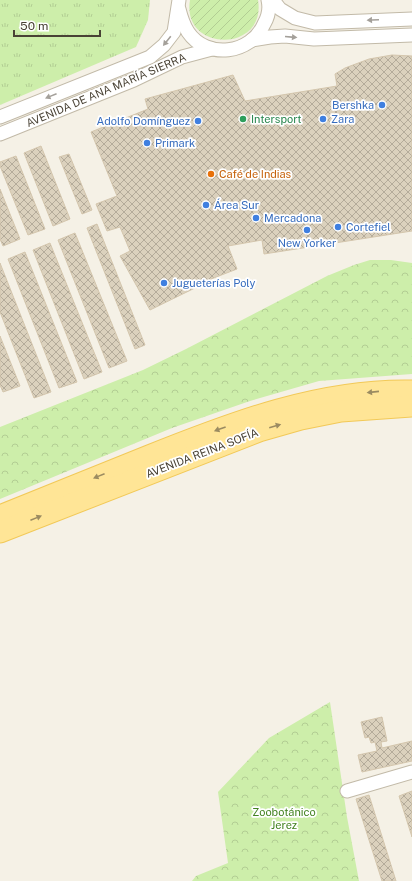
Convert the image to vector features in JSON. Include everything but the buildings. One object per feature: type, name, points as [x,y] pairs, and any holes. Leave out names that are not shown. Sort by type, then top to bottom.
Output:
[{"type":"main road","name":"AVENIDA REINA SOFÍA","points":[[0,516],[182,443],[254,416],[295,405],[338,396],[389,390],[412,390]]},
{"type":"main road","name":"AVENIDA REINA SOFÍA","points":[[0,532],[259,431],[301,419],[341,411],[412,406]]},
{"type":"street","name":"AVENIDA DE ANA MARÍA SIERRA","points":[[179,2],[181,20],[188,33],[199,43],[212,49],[223,51],[234,50],[244,46],[262,30],[267,18],[269,4],[268,0]]},
{"type":"street","points":[[274,0],[280,9],[295,18],[315,23],[412,19]]},
{"type":"street","name":"AVENIDA DE ANA MARÍA SIERRA","points":[[0,116],[150,56],[164,45],[174,32],[179,2]]},
{"type":"street","name":"AVENIDA DE ANA MARÍA SIERRA","points":[[252,40],[286,36],[314,39],[412,35]]},
{"type":"street","name":"AVENIDA DE ANA MARÍA SIERRA","points":[[0,134],[134,80],[182,57],[212,49]]},
{"type":"street","points":[[347,790],[412,772]]},
{"type":"green space","points":[[0,0],[150,0],[148,20],[136,47],[0,105]]},
{"type":"green space","points":[[190,0],[258,0],[257,17],[250,30],[238,37],[224,40],[210,37],[198,30],[191,17]]},
{"type":"green space","points":[[370,260],[391,260],[412,263],[412,374],[319,381],[250,401],[172,428],[0,499],[0,427],[143,370],[327,276]]},
{"type":"green space","name":"Zoobotánico Jerez","points":[[330,702],[347,817],[359,881],[192,881],[196,876],[228,863],[218,792],[269,738]]},
{"type":"place","name":"Bershka","points":[[382,105]]},
{"type":"place","name":"Intersport","points":[[243,119]]},
{"type":"place","name":"Zara","points":[[323,119]]},
{"type":"place","name":"Adolfo Domínguez","points":[[198,121]]},
{"type":"place","name":"Primark","points":[[147,143]]},
{"type":"place","name":"Café de Indias","points":[[211,174]]},
{"type":"place","name":"Área Sur","points":[[206,205]]},
{"type":"place","name":"Mercadona","points":[[256,218]]},
{"type":"place","name":"Cortefiel","points":[[338,227]]},
{"type":"place","name":"New Yorker","points":[[307,230]]},
{"type":"place","name":"Jugueterías Poly","points":[[164,283]]}]
